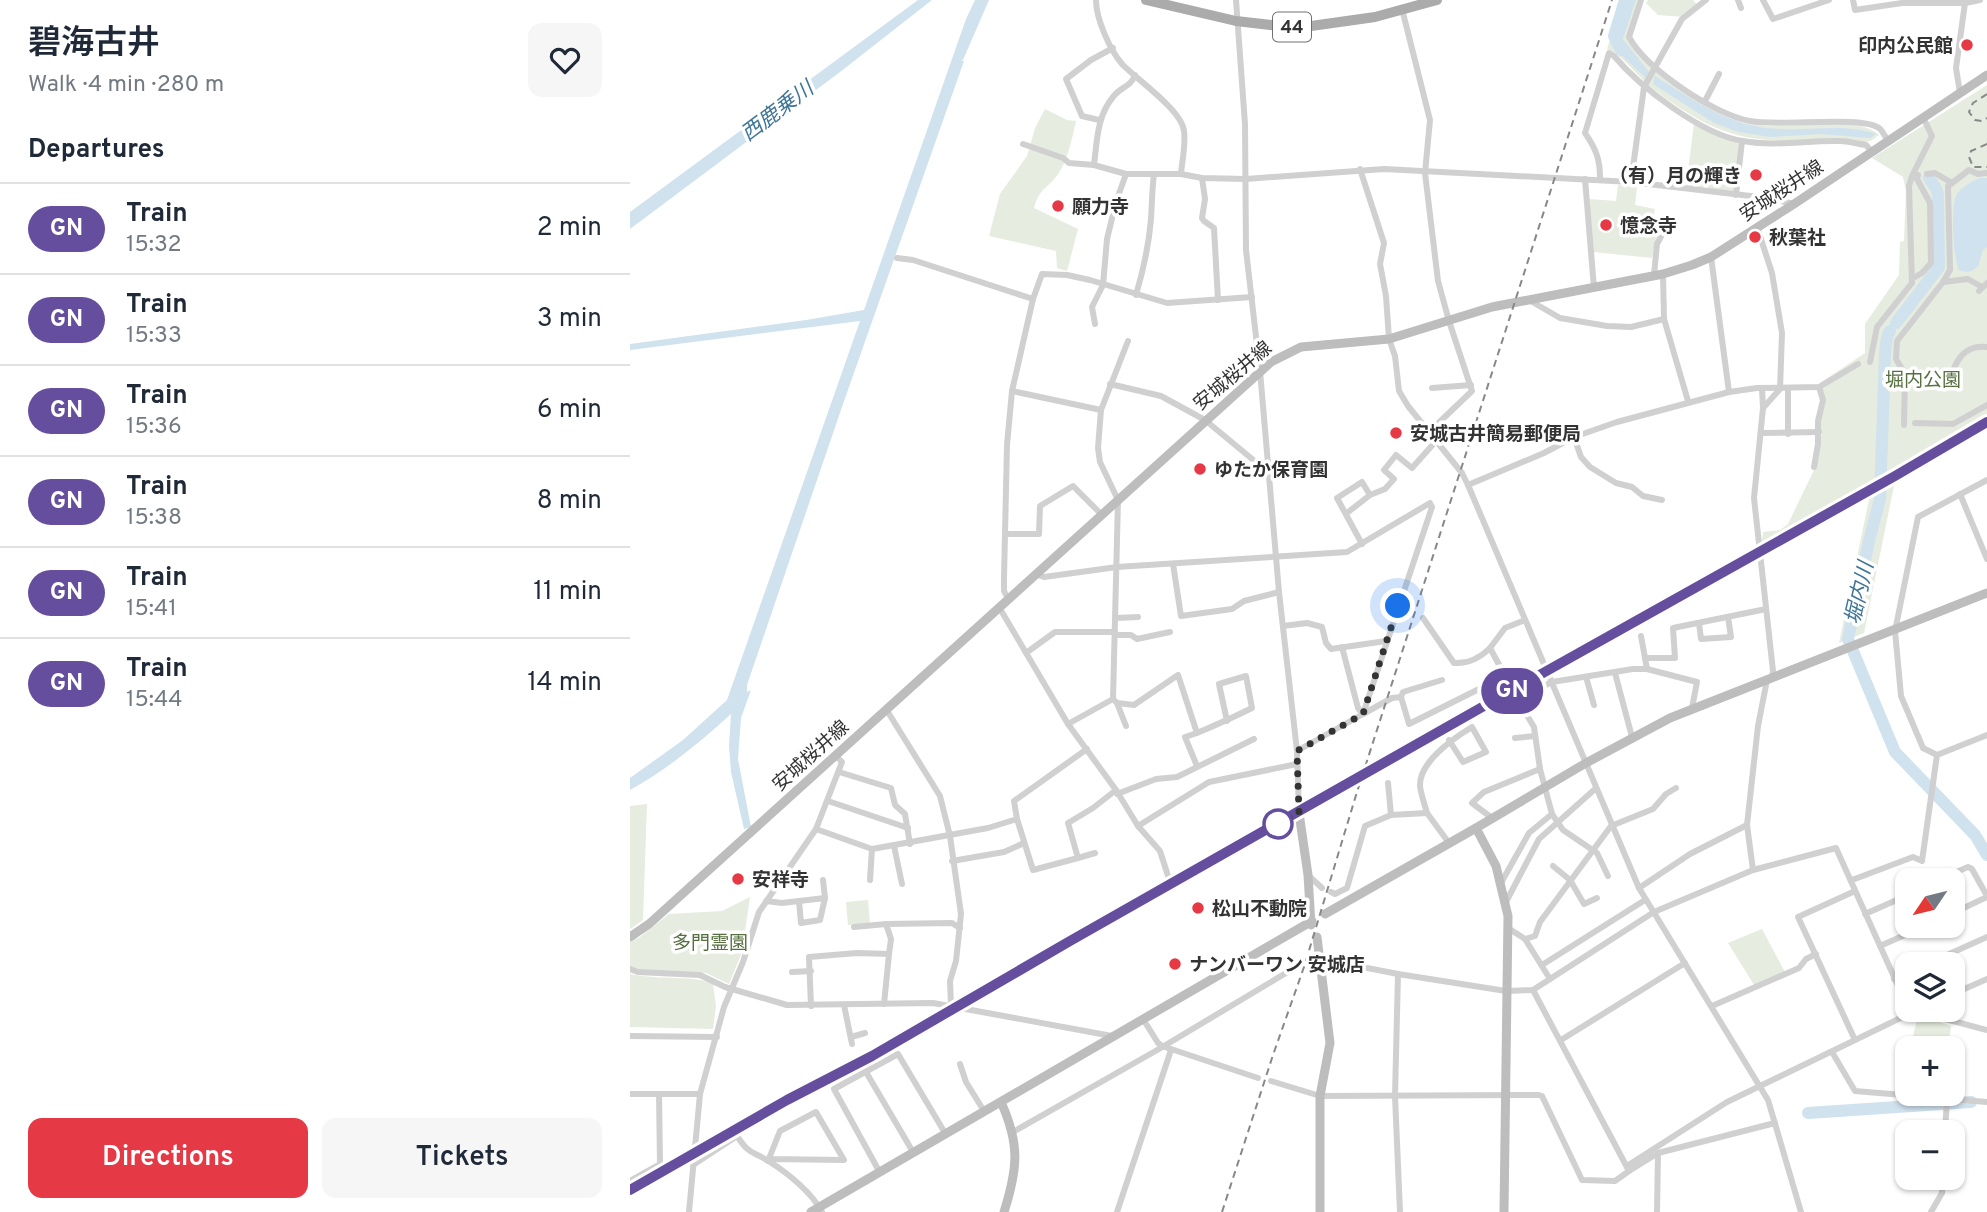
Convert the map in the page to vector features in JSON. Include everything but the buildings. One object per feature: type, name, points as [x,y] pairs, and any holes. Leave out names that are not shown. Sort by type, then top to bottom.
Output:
[{"type":"main road","name":"44","points":[[1146,0],[1236,21],[1297,28],[1375,17],[1437,0]]},
{"type":"street","points":[[1096,0],[1102,26],[1124,66],[1157,94],[1184,130],[1181,174]]},
{"type":"street","points":[[693,1165],[737,1136],[748,1152],[769,1160],[790,1177],[818,1210],[879,1171],[1311,922],[1308,875],[1299,813],[1297,751],[1246,250],[1245,124],[1236,0]]},
{"type":"street","points":[[1641,0],[1629,37],[1636,50],[1655,68],[1704,101],[1749,121],[1793,124],[1836,121],[1871,124],[1880,129],[1888,141]]},
{"type":"street","points":[[1631,182],[1644,87],[1682,19],[1706,0]]},
{"type":"street","points":[[1738,0],[1741,8]]},
{"type":"street","points":[[1762,0],[1773,19],[1829,0]]},
{"type":"street","points":[[1853,0],[1856,10],[1928,1],[1965,3],[1981,0],[1987,4]]},
{"type":"street","points":[[1960,93],[1956,68],[1965,3]]},
{"type":"street","points":[[1402,9],[1430,120],[1425,173],[1438,281],[1472,391],[1429,432]]},
{"type":"street","points":[[1099,120],[1082,116],[1066,79],[1113,48]]},
{"type":"street","points":[[1600,178],[1598,152],[1585,132],[1609,53],[1644,87],[1696,122],[1716,132],[1742,141],[1801,144],[1840,141],[1866,145],[1872,152]]},
{"type":"street","points":[[1704,101],[1719,74]]},
{"type":"street","points":[[1094,165],[1099,120],[1115,94],[1132,83],[1135,75]]},
{"type":"street","name":"安城桜井線","points":[[630,937],[649,924],[1278,357],[1301,347],[1389,339],[1492,307],[1659,274],[1711,257],[1987,75]]},
{"type":"street","points":[[1870,362],[1877,327],[1912,283],[1909,186],[1932,136],[1923,117]]},
{"type":"street","points":[[1736,195],[1742,141]]},
{"type":"street","points":[[1023,144],[1063,158],[1069,163],[1094,165],[1126,174],[1246,178],[1360,169],[1585,179],[1768,198],[1794,204]]},
{"type":"street","points":[[1360,169],[1384,243],[1380,264],[1386,296],[1389,339],[1395,356],[1399,391],[1462,473],[1468,485],[1639,888],[1761,1085],[1801,1212]]},
{"type":"street","points":[[1904,425],[1905,374],[1896,359],[1897,341],[1950,270],[1948,186],[1969,170],[1976,174],[1987,173]]},
{"type":"street","points":[[1927,174],[1935,173],[1952,183]]},
{"type":"street","points":[[1096,324],[1092,307],[1103,285],[1107,239],[1126,174]]},
{"type":"street","points":[[1136,295],[1151,221],[1150,197],[1154,174]]},
{"type":"street","points":[[1915,277],[1932,264],[1930,203],[1917,179],[1918,175]]},
{"type":"street","points":[[1202,178],[1205,199],[1202,218],[1214,228],[1218,300]]},
{"type":"street","points":[[1585,179],[1594,288]]},
{"type":"street","points":[[1666,227],[1657,244],[1664,319],[1688,401]]},
{"type":"street","points":[[1757,227],[1772,272],[1782,333],[1788,434]]},
{"type":"street","points":[[1711,257],[1729,392]]},
{"type":"street","points":[[897,258],[913,260],[1032,299]]},
{"type":"street","points":[[1950,270],[1958,280]]},
{"type":"street","points":[[1008,599],[1004,591],[1005,534],[1007,445],[1012,391],[1032,299],[1042,274],[1068,275],[1167,303],[1252,297]]},
{"type":"street","points":[[1943,282],[1968,279],[1983,287]]},
{"type":"street","points":[[1529,300],[1560,317],[1607,327],[1631,327],[1664,319]]},
{"type":"street","points":[[1126,726],[1115,701],[1118,500],[1100,461],[1098,448],[1101,410],[1128,341]]},
{"type":"street","points":[[1950,381],[1953,368],[1962,354],[1976,346],[1987,346]]},
{"type":"street","points":[[1468,485],[1544,453],[1574,437],[1688,401],[1762,388],[1819,387],[1858,364]]},
{"type":"street","points":[[1110,384],[1161,396],[1205,420],[1269,473]]},
{"type":"street","points":[[1432,388],[1471,385]]},
{"type":"street","points":[[1814,467],[1818,421],[1823,400],[1819,387]]},
{"type":"street","points":[[1753,870],[1747,825],[1758,726],[1773,671],[1754,498],[1762,433],[1762,388]]},
{"type":"street","points":[[1763,408],[1784,388]]},
{"type":"street","points":[[1012,391],[1101,410]]},
{"type":"street","points":[[1905,410],[1914,423],[1953,424],[1987,405]]},
{"type":"street","points":[[1762,433],[1819,432]]},
{"type":"street","points":[[1574,437],[1581,457],[1590,467],[1616,483],[1632,487],[1643,496],[1662,500]]},
{"type":"street","points":[[1347,513],[1370,495],[1385,489],[1394,479],[1384,470],[1396,456],[1412,468],[1436,441]]},
{"type":"street","points":[[1987,481],[1918,517],[1895,631],[1900,696],[1923,748],[1937,755],[1987,735]]},
{"type":"street","points":[[1362,544],[1337,498],[1362,482],[1370,495]]},
{"type":"street","points":[[1005,534],[1039,534],[1041,506],[1073,485],[1101,514]]},
{"type":"street","points":[[1960,494],[1987,559]]},
{"type":"street","points":[[1036,574],[1044,577],[1117,567],[1347,552],[1428,503],[1431,505],[1363,714]]},
{"type":"street","points":[[1173,564],[1181,616],[1232,609],[1244,601],[1279,592]]},
{"type":"street","points":[[1325,914],[1632,737],[1692,708],[1987,593]]},
{"type":"street","points":[[999,607],[1068,724],[1138,826],[1160,851],[1169,879]]},
{"type":"street","points":[[1645,658],[1675,659],[1674,628],[1766,609]]},
{"type":"street","points":[[1116,618],[1138,617]]},
{"type":"street","points":[[1699,622],[1702,639],[1731,637],[1728,617]]},
{"type":"street","points":[[1423,618],[1454,663],[1465,664],[1483,655],[1505,628],[1525,620]]},
{"type":"street","points":[[1283,626],[1307,623],[1322,627],[1326,643],[1331,649],[1386,641]]},
{"type":"street","points":[[1026,653],[1055,632],[1115,633],[1131,635],[1137,639],[1170,632]]},
{"type":"street","points":[[1641,636],[1647,669]]},
{"type":"street","points":[[1342,647],[1358,708],[1363,714]]},
{"type":"street","points":[[1490,648],[1510,685]]},
{"type":"street","points":[[1608,876],[1597,853],[1563,830],[1552,814],[1534,727],[1517,699],[1552,682],[1647,669],[1697,682],[1692,708]]},
{"type":"street","points":[[1615,674],[1632,737]]},
{"type":"street","points":[[1068,724],[1115,701],[1134,705],[1178,675],[1197,733]]},
{"type":"street","points":[[1197,766],[1185,737],[1227,721],[1252,709],[1247,676],[1219,684],[1227,721]]},
{"type":"street","points":[[1442,680],[1403,692],[1401,697],[1409,724],[1505,676]]},
{"type":"street","points":[[1586,677],[1594,705]]},
{"type":"street","points":[[1297,751],[1392,698],[1401,697]]},
{"type":"street","points":[[886,709],[940,796],[950,836],[961,914],[956,961],[950,981],[951,1006]]},
{"type":"street","points":[[1449,740],[1463,762],[1486,752],[1472,727],[1449,740],[1422,772],[1420,786],[1427,813],[1449,843]]},
{"type":"street","points":[[1515,738],[1535,736]]},
{"type":"street","points":[[1078,858],[1068,823],[1117,792],[1156,779],[1177,777],[1254,739]]},
{"type":"street","points":[[1087,749],[1014,801],[1033,870],[1095,853]]},
{"type":"street","points":[[1852,880],[1913,857],[1922,861],[1937,755]]},
{"type":"street","points":[[689,1212],[700,1094],[724,1007],[743,962],[754,924],[766,901],[816,829],[842,762],[836,756]]},
{"type":"street","points":[[1138,826],[1209,782],[1297,764]]},
{"type":"street","points":[[1492,818],[1472,803],[1483,792],[1541,769]]},
{"type":"street","points":[[839,772],[891,788],[895,805],[905,814],[910,844]]},
{"type":"street","points":[[1388,783],[1391,815]]},
{"type":"street","points":[[1525,939],[1535,936],[1540,922],[1611,825],[1653,809],[1666,794],[1676,788]]},
{"type":"street","points":[[1506,902],[1539,839],[1595,789]]},
{"type":"street","points":[[828,802],[908,828]]},
{"type":"street","points":[[1331,892],[1335,894],[1347,888],[1365,826],[1391,815],[1427,813]]},
{"type":"street","points":[[1501,883],[1529,833],[1552,814]]},
{"type":"street","points":[[816,829],[872,849],[950,836],[1017,819]]},
{"type":"street","points":[[1639,888],[1690,854],[1747,825]]},
{"type":"street","points":[[1476,828],[1496,866],[1506,902],[1508,928],[1504,1212]]},
{"type":"street","points":[[952,861],[1004,852],[1024,843]]},
{"type":"street","points":[[894,846],[902,884]]},
{"type":"street","points":[[1321,958],[1398,974],[1506,991],[1533,990],[1654,912],[1753,870],[1836,848],[1895,979]]},
{"type":"street","points":[[870,880],[872,849]]},
{"type":"street","points":[[1553,866],[1570,880],[1584,904],[1597,898]]},
{"type":"street","points":[[1965,868],[1972,869],[1987,896],[1965,907]]},
{"type":"street","points":[[1308,875],[1322,888]]},
{"type":"street","points":[[799,901],[801,922],[820,920],[825,898],[823,880]]},
{"type":"street","points":[[1855,891],[1798,917],[1855,1040]]},
{"type":"street","points":[[766,901],[825,898]]},
{"type":"street","points":[[1542,965],[1645,900]]},
{"type":"street","points":[[1865,914],[1895,901]]},
{"type":"street","points":[[854,927],[952,923],[960,928]]},
{"type":"street","points":[[884,1004],[891,939],[886,924]]},
{"type":"street","points":[[1508,928],[1525,939],[1550,979]]},
{"type":"street","points":[[1317,936],[1330,1043],[1320,1096],[1320,1212]]},
{"type":"street","points":[[1954,952],[1987,937]]},
{"type":"street","points":[[1880,946],[1898,938]]},
{"type":"street","points":[[811,1006],[809,957],[857,953],[889,954]]},
{"type":"street","points":[[1712,1006],[1798,968],[1806,958],[1816,954]]},
{"type":"street","points":[[1560,1040],[1685,964]]},
{"type":"street","points":[[630,970],[700,975],[731,988],[787,1005],[933,1003],[1115,1036]]},
{"type":"street","points":[[792,972],[811,971]]},
{"type":"street","points":[[1013,1132],[1286,973]]},
{"type":"street","points":[[1398,974],[1395,1096],[1400,1212]]},
{"type":"street","points":[[1965,989],[1987,979]]},
{"type":"street","points":[[1533,990],[1628,1169]]},
{"type":"street","points":[[844,1005],[852,1040],[866,1033]]},
{"type":"street","points":[[1143,1019],[1158,1043],[1163,1046],[1258,1077]]},
{"type":"street","points":[[1271,1081],[1320,1096],[1542,1096],[1582,1180],[1615,1181],[1628,1169],[1718,1107],[1895,1019]]},
{"type":"street","points":[[1957,1022],[1987,1030]]},
{"type":"street","points":[[630,1036],[717,1037]]},
{"type":"street","points":[[1117,1212],[1171,1049]]},
{"type":"street","points":[[1832,1052],[1855,1091],[1895,1094]]},
{"type":"street","points":[[879,1171],[834,1089],[898,1054],[945,1133]]},
{"type":"street","points":[[960,1064],[966,1082],[984,1111]]},
{"type":"street","points":[[866,1072],[913,1152]]},
{"type":"street","points":[[630,1094],[700,1094]]},
{"type":"street","points":[[630,1181],[660,1164],[659,1094]]},
{"type":"street","points":[[1965,1100],[1987,1102]]},
{"type":"street","points":[[1001,1101],[1013,1132],[1016,1167],[1004,1212]]},
{"type":"street","points":[[816,1112],[844,1160],[769,1160],[780,1131],[816,1112]]},
{"type":"street","points":[[1628,1169],[1658,1153],[1775,1123]]},
{"type":"street","points":[[1657,1212],[1658,1153]]},
{"type":"street","points":[[1930,1212],[1942,1190]]},
{"type":"green space","points":[[1622,0],[1638,0],[1627,39],[1634,50],[1671,84],[1714,111],[1750,124],[1857,125],[1879,135],[1866,142],[1750,138],[1712,126],[1694,117],[1652,88],[1607,49]]},
{"type":"green space","points":[[1648,0],[1693,0],[1698,6],[1684,17],[1658,15],[1646,3]]},
{"type":"green space","name":"堀内公園","points":[[1987,85],[1987,418],[1869,484],[1765,547],[1762,542],[1763,532],[1780,530],[1788,524],[1815,468],[1822,432],[1819,421],[1825,403],[1820,383],[1865,353],[1865,324],[1899,275],[1900,242],[1904,241],[1906,191],[1903,177],[1872,158]]},
{"type":"green space","points":[[1045,109],[1067,120],[1076,121],[1063,165],[1039,195],[1034,208],[1078,229],[1067,271],[1057,268],[1056,251],[989,236],[1000,194],[1027,156],[1035,128]]},
{"type":"green space","points":[[1694,123],[1738,143],[1735,192],[1686,187]]},
{"type":"green space","points":[[1618,185],[1637,187],[1635,205],[1655,209],[1653,217],[1667,220],[1656,238],[1652,258],[1594,252],[1589,199],[1616,201]]},
{"type":"green space","points":[[1895,481],[1864,633],[1839,643],[1870,495]]},
{"type":"green space","points":[[647,804],[643,920],[630,929],[630,806]]},
{"type":"green space","name":"多門霊園","points":[[750,897],[742,952],[729,984],[706,973],[630,968],[630,942],[669,914],[722,911]]},
{"type":"green space","points":[[868,900],[870,924],[848,925],[846,902]]},
{"type":"green space","points":[[1762,929],[1786,974],[1756,988],[1728,943]]},
{"type":"green space","points":[[630,974],[713,983],[716,1006],[713,1029],[630,1027]]},
{"type":"green space","points":[[1916,1022],[1939,1022],[1951,1026],[1950,1036],[1913,1036]]},
{"type":"water","name":"西鹿乗川","points":[[918,0],[932,0],[630,229],[630,212]]},
{"type":"water","points":[[975,0],[989,0],[963,60],[960,60],[964,61],[747,685],[747,692],[751,690],[741,718],[738,759],[751,827],[744,829],[731,772],[731,714],[683,755],[630,790],[630,778],[683,740],[727,700],[860,321],[630,350],[630,344],[864,310]]},
{"type":"water","points":[[1624,0],[1636,0],[1623,39],[1649,72],[1646,78],[1624,58],[1614,40]]},
{"type":"water","points":[[1655,76],[1714,111],[1744,123],[1778,129],[1852,129],[1876,134],[1870,138],[1820,134],[1770,137],[1739,132],[1714,123],[1653,84]]},
{"type":"water","points":[[1980,178],[1987,178],[1987,247],[1983,250],[1978,267],[1964,272],[1959,270],[1955,254],[1955,200],[1962,189]]},
{"type":"waterway","name":"堀内川","points":[[1621,50],[1614,36],[1625,0]]},
{"type":"waterway","name":"堀内川","points":[[1896,323],[1939,267],[1938,196],[1929,178]]},
{"type":"waterway","name":"堀内川","points":[[1890,331],[1885,353],[1880,499],[1848,639],[1895,752],[1975,835],[1987,855]]},
{"type":"waterway","name":"堀内川","points":[[1808,1113],[1971,1102]]},
{"type":"railway","points":[[1222,1212],[1304,967],[1357,792],[1612,0]]},
{"type":"railway","points":[[1987,94],[1973,103],[1969,112],[1975,120],[1982,121],[1987,118]]},
{"type":"railway","points":[[1987,144],[1971,151],[1969,157],[1973,167],[1987,167]]},
{"type":"railway","points":[[630,1190],[1987,422]]},
{"type":"train","name":"GN","points":[[630,1190],[787,1100],[872,1056],[1344,785],[1987,422]]},
{"type":"place","name":"印内公民館","points":[[1967,45]]},
{"type":"place","name":"（有）月の輝き","points":[[1756,175]]},
{"type":"place","name":"願力寺","points":[[1058,206]]},
{"type":"place","name":"憶念寺","points":[[1606,225]]},
{"type":"place","name":"秋葉社","points":[[1755,237]]},
{"type":"place","name":"安城古井簡易郵便局","points":[[1396,433]]},
{"type":"place","name":"ゆたか保育園","points":[[1200,469]]},
{"type":"place","name":"安祥寺","points":[[738,879]]},
{"type":"place","name":"松山不動院","points":[[1198,908]]},
{"type":"place","name":"ナンバーワン 安城店","points":[[1175,964]]},
{"type":"route","points":[[1278,824],[1299,813],[1297,751],[1363,714],[1398,606]]}]
